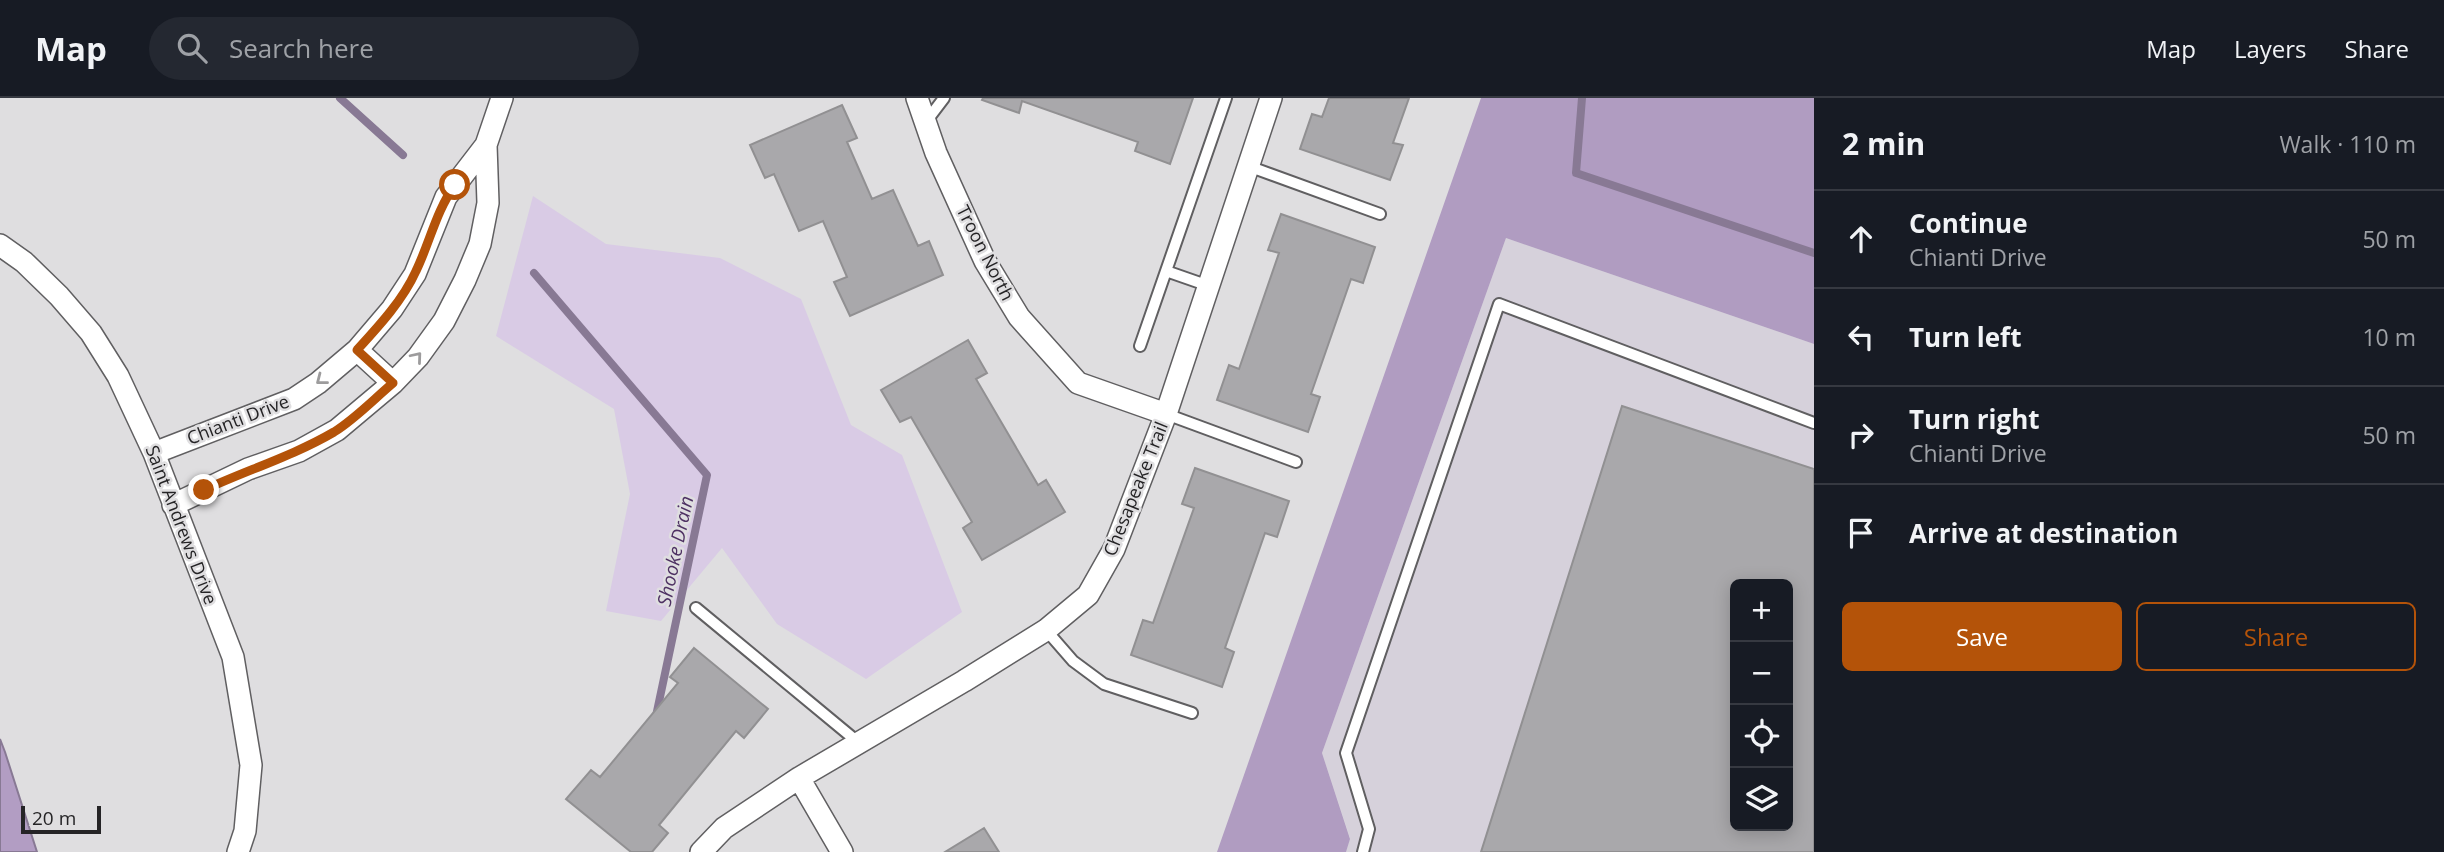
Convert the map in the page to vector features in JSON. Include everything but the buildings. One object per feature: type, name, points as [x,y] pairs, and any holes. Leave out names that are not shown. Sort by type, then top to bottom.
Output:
[{"type":"street","name":"Chianti Drive","points":[[154,453],[293,399],[318,383],[357,350],[392,309],[415,274],[446,197],[486,145],[502,98]]},
{"type":"street","name":"Troon North","points":[[917,98],[936,153],[985,261],[1018,317],[1078,383],[1166,414]]},
{"type":"street","name":"Chesapeake Trail","points":[[701,852],[724,828],[799,778],[1046,630],[1088,595],[1114,549],[1166,414],[1271,98]]},
{"type":"street","name":"Chianti Drive","points":[[173,505],[248,469],[309,446],[337,430],[393,383],[425,348],[444,321],[466,280],[480,244],[488,203],[486,145]]},
{"type":"street","name":"Saint Andrews Drive","points":[[0,245],[33,270],[91,333],[118,376],[154,453],[233,657],[251,765],[245,831],[238,852]]},
{"type":"street","points":[[357,350],[393,383]]},
{"type":"street","points":[[799,778],[842,852]]},
{"type":"lane","points":[[925,123],[944,98]]},
{"type":"lane","points":[[1140,346],[1226,98]]},
{"type":"lane","points":[[1248,166],[1380,215]]},
{"type":"lane","points":[[1166,271],[1209,286]]},
{"type":"lane","points":[[1363,852],[1369,829],[1346,753],[1499,304],[1814,423]]},
{"type":"lane","points":[[1166,414],[1296,462]]},
{"type":"lane","points":[[696,608],[859,743]]},
{"type":"lane","points":[[1046,630],[1073,661],[1104,684],[1192,713]]},
{"type":"shaded area","points":[[1481,98],[1814,98],[1814,344],[1506,238],[1322,753],[1350,839],[1346,852],[1217,852]]},
{"type":"shaded area","points":[[533,196],[606,244],[720,258],[801,299],[851,425],[902,455],[962,612],[866,679],[777,624],[722,548],[661,621],[606,611],[630,494],[614,409],[496,336]]},
{"type":"shaded area","points":[[1506,238],[1814,344],[1814,852],[1346,852],[1350,838],[1322,753]]},
{"type":"shaded area","points":[[0,739],[5,752],[37,852],[0,852]]},
{"type":"waterway","name":"Shooke Drain","points":[[340,98],[403,155]]},
{"type":"waterway","points":[[1582,98],[1576,173],[1814,253]]},
{"type":"waterway","name":"Shooke Drain","points":[[534,273],[707,475],[656,716]]},
{"type":"route","points":[[204,490],[248,469],[299,451],[337,430],[393,383],[357,350],[392,309],[415,274],[446,197],[455,185]]}]
